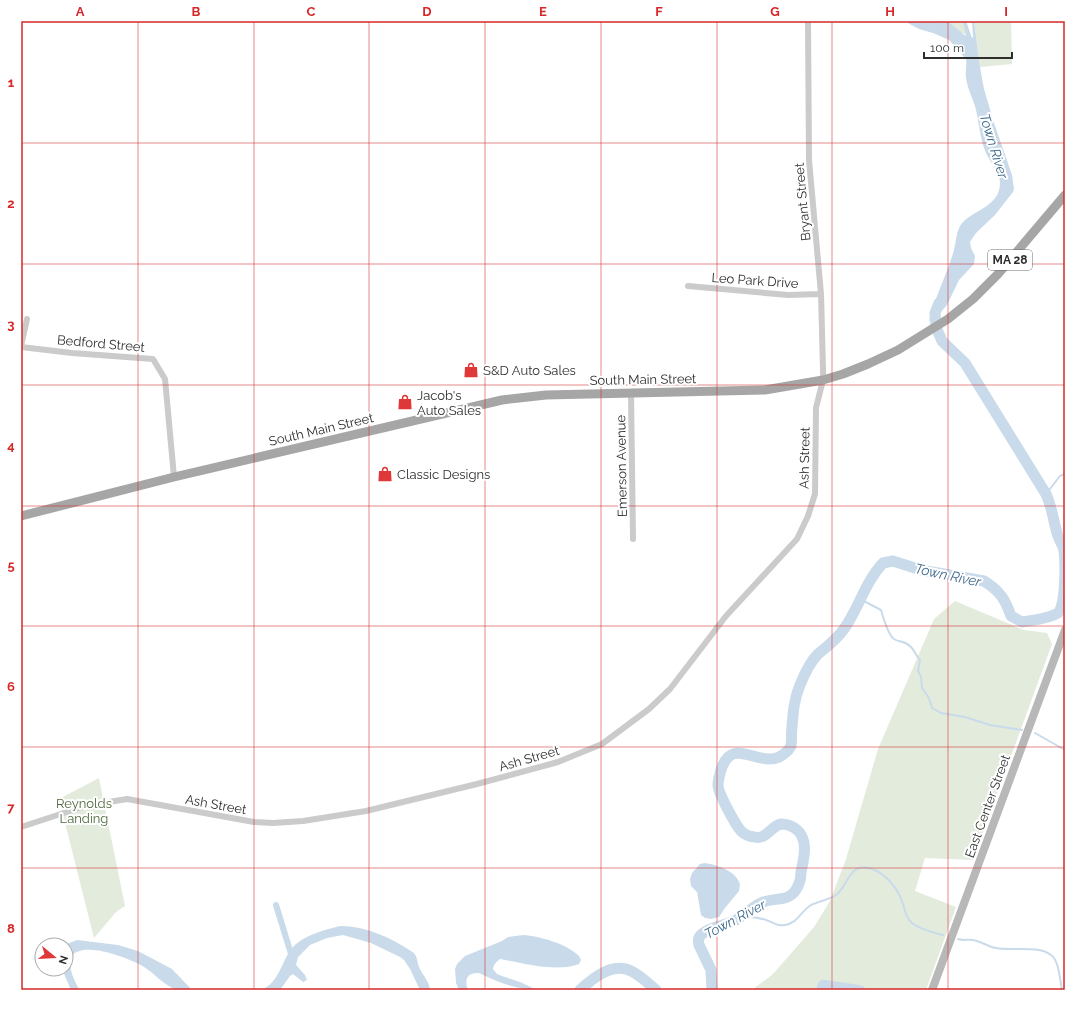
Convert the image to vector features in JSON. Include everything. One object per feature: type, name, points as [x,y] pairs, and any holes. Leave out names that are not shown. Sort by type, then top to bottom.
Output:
[{"type":"main road","name":"South Main Street","points":[[21,516],[174,477],[502,400],[546,395],[765,390],[823,380],[868,364],[898,350],[948,319],[973,299],[998,274],[1065,194]]},
{"type":"main road","name":"East Center Street","points":[[932,990],[1065,630]]},
{"type":"street","name":"Bryant Street","points":[[808,21],[809,160],[821,294],[823,380]]},
{"type":"street","name":"Leo Park Drive","points":[[688,286],[788,295],[821,294]]},
{"type":"street","points":[[21,346],[27,319]]},
{"type":"street","name":"Bedford Street","points":[[21,346],[72,353],[153,359],[165,379],[174,477]]},
{"type":"street","name":"Ash Street","points":[[21,827],[85,806],[127,799],[254,822],[273,823],[310,820],[366,811],[477,784],[558,762],[602,744],[649,709],[670,689],[726,616],[797,539],[808,516],[815,494],[816,408],[823,380]]},
{"type":"street","name":"Emerson Avenue","points":[[631,393],[633,539]]},
{"type":"green space","points":[[930,21],[963,21],[967,35],[941,23]]},
{"type":"green space","points":[[974,21],[1011,21],[1012,64],[980,67]]},
{"type":"green space","points":[[955,601],[1024,630],[1047,633],[1052,644],[973,860],[925,858],[915,891],[956,907],[926,990],[752,990],[773,974],[814,927],[830,901],[846,859],[878,749],[934,619]]},
{"type":"green space","name":"Reynolds Landing","points":[[99,778],[125,906],[116,912],[94,938],[59,799]]},
{"type":"water","points":[[904,21],[930,21],[941,23],[942,22],[939,21],[947,21],[966,36],[963,21],[966,21],[972,38],[972,21],[974,21],[984,89],[1012,175],[1014,189],[995,215],[976,233],[970,242],[975,256],[974,264],[959,280],[947,305],[940,313],[929,321],[934,303],[954,250],[960,226],[970,216],[984,208],[995,198],[999,191],[1000,179],[986,153],[982,142],[975,106],[968,88],[966,59],[949,40],[919,29]]},
{"type":"water","points":[[705,863],[721,867],[731,872],[738,879],[740,884],[739,891],[719,917],[711,919],[705,918],[701,915],[697,892],[691,886],[690,879],[692,873],[700,864]]},
{"type":"water","points":[[340,926],[359,928],[378,934],[397,942],[414,953],[420,969],[429,984],[430,990],[420,990],[410,969],[400,957],[371,943],[343,935],[327,938],[310,945],[298,957],[296,965],[305,975],[307,980],[303,982],[293,974],[280,990],[260,990],[267,987],[277,976],[291,949],[296,944],[311,935]]},
{"type":"water","points":[[523,935],[537,937],[560,944],[574,952],[581,960],[579,964],[572,966],[548,967],[500,959],[495,963],[493,969],[497,974],[537,990],[522,989],[507,985],[479,973],[475,973],[469,975],[468,977],[466,983],[468,990],[459,990],[456,983],[455,969],[457,964],[465,956],[502,941],[508,937]]},
{"type":"water","points":[[77,940],[118,945],[138,951],[172,969],[192,990],[174,989],[144,967],[108,952],[86,950],[74,955],[74,941]]},
{"type":"water","points":[[65,977],[74,977],[80,990],[71,990]]},
{"type":"water","points":[[821,980],[859,985],[863,986],[866,990],[816,990],[818,983]]},
{"type":"waterway","name":"Town River","points":[[712,990],[711,970],[699,945],[698,941],[700,936],[709,929],[728,924],[736,920],[761,903],[782,899],[795,892],[799,883],[804,849],[803,838],[800,833],[791,826],[781,824],[777,825],[762,837],[749,836],[741,831],[727,808],[719,789],[718,780],[722,767],[728,758],[734,754],[742,753],[768,759],[777,758],[789,750],[791,746],[795,701],[805,673],[815,657],[844,629],[871,578],[883,563],[893,561],[921,570],[984,581],[994,588],[1001,596],[1011,616],[1022,622],[1050,617],[1058,613],[1061,609],[1065,581],[1064,552],[1057,535],[1048,499],[965,363],[942,341],[936,327],[935,313],[939,303]]},
{"type":"waterway","points":[[1046,494],[1060,476],[1065,474]]},
{"type":"waterway","points":[[860,599],[881,610],[886,626],[892,637],[906,643],[914,650],[920,660],[918,671],[921,677],[922,688],[929,698],[932,708],[941,713],[965,717],[990,725],[1022,730]]},
{"type":"waterway","points":[[1035,733],[1065,750]]},
{"type":"waterway","points":[[742,916],[763,919],[780,925],[789,924],[811,905],[836,895],[853,872],[862,867],[875,870],[890,882],[898,892],[907,917],[912,923],[923,929],[943,935]]},
{"type":"waterway","points":[[276,905],[292,957]]},
{"type":"waterway","points":[[958,939],[976,941],[1002,949],[1032,949],[1046,952],[1056,961],[1062,990]]},
{"type":"waterway","name":"Town River","points":[[580,990],[605,972],[619,968],[633,972],[656,990]]},
{"type":"place","name":"S&D Auto Sales","points":[[471,370]]},
{"type":"place","name":"Jacob's Auto Sales","points":[[405,402]]},
{"type":"place","name":"Classic Designs","points":[[385,474]]}]
